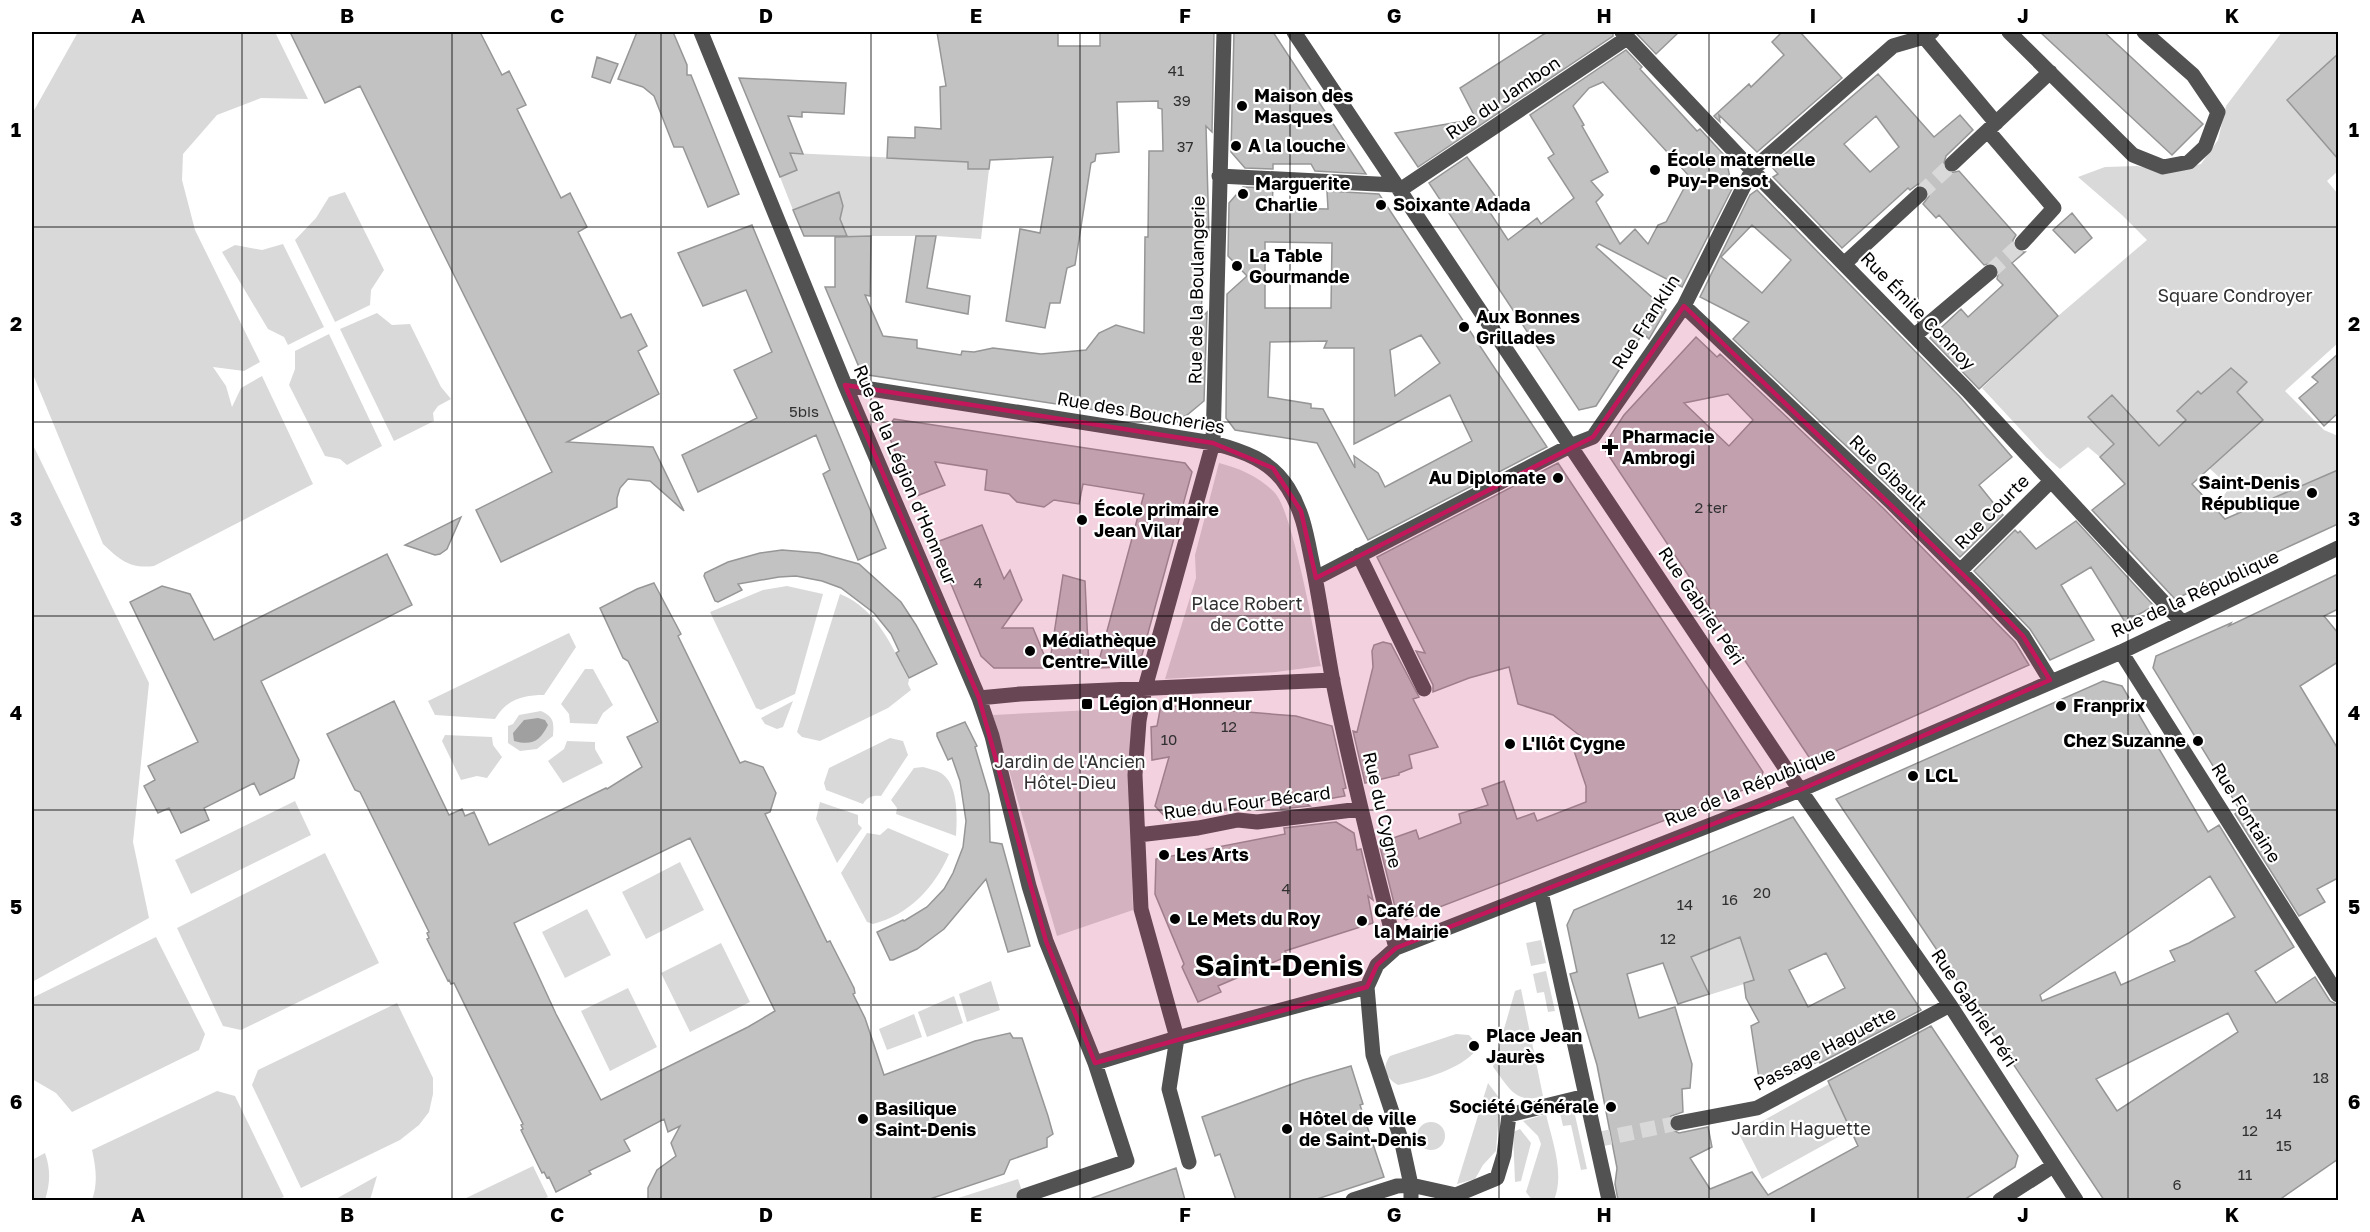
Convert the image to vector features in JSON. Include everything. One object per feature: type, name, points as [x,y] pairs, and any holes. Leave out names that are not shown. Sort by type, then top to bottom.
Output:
[{"type":"street","name":"Rue de la Légion d'Honneur","points":[[701,32],[845,385],[979,698],[993,736],[1029,886],[1046,941],[1095,1063],[1127,1161],[1024,1196]]},
{"type":"street","name":"Rue de la Boulangerie","points":[[1177,1038],[1141,909],[1135,775],[1139,721],[1145,688],[1213,443],[1224,32]]},
{"type":"street","name":"Rue Gabriel Péri","points":[[1294,32],[1800,790],[1950,1005],[2076,1200]]},
{"type":"street","points":[[2009,32],[2133,155],[2163,166],[2189,162],[2205,147],[2218,112],[2193,75],[2144,32]]},
{"type":"street","points":[[1752,170],[1893,46],[1928,34],[1992,127],[2054,208],[2022,243]]},
{"type":"street","name":"Rue du Jambon","points":[[1398,188],[1625,35]]},
{"type":"street","name":"Rue Émile Connoy","points":[[1625,35],[2051,480],[2182,621]]},
{"type":"street","points":[[1953,164],[2050,72]]},
{"type":"street","name":"Rue Franklin","points":[[1570,446],[1593,437],[1684,306],[1752,170]]},
{"type":"street","points":[[1219,176],[1398,188]]},
{"type":"street","points":[[1844,264],[1920,194]]},
{"type":"street","points":[[1914,336],[1990,272]]},
{"type":"street","name":"Rue Gibault","points":[[1684,306],[1890,501],[1960,571],[2023,636],[2050,680]]},
{"type":"street","name":"Rue des Boucheries","points":[[845,385],[1213,443],[1257,458],[1273,468],[1288,487],[1301,511],[1316,578]]},
{"type":"street","points":[[1316,578],[1570,446]]},
{"type":"street","name":"Rue Courte","points":[[1960,571],[2051,480]]},
{"type":"street","name":"Rue de la République","points":[[1367,987],[1377,965],[1396,948],[1800,790],[2050,680],[2121,652],[2338,548]]},
{"type":"street","points":[[1359,555],[1424,689]]},
{"type":"street","name":"Rue du Cygne","points":[[1316,578],[1333,680],[1360,809],[1396,948]]},
{"type":"street","name":"Rue Fontaine","points":[[2121,652],[2338,995]]},
{"type":"street","points":[[979,698],[1020,694],[1333,680]]},
{"type":"street","name":"Rue du Four Bécard","points":[[1138,835],[1198,828],[1238,820],[1257,822],[1360,809]]},
{"type":"street","points":[[1541,892],[1609,1200]]},
{"type":"street","points":[[1095,1063],[1177,1038],[1367,987],[1373,1055],[1401,1139],[1411,1193]]},
{"type":"street","name":"Passage Haguette","points":[[1678,1123],[1757,1108],[1950,1005]]},
{"type":"street","points":[[1177,1038],[1169,1089],[1189,1162]]},
{"type":"street","points":[[1353,1200],[1397,1186],[1411,1193],[1456,1195],[1497,1178],[1504,1155],[1509,1115],[1586,1096]]},
{"type":"street","points":[[2000,1200],[2053,1166]]},
{"type":"highlighted area","points":[[1684,306],[1978,589],[2023,636],[2050,680],[1800,790],[1396,948],[1377,965],[1367,987],[1095,1063],[1046,941],[979,698],[845,385],[1213,443],[1273,468],[1301,511],[1316,578],[1593,437]]},
{"type":"green space","points":[[78,32],[275,32],[308,99],[261,98],[217,115],[183,154],[182,180],[195,230],[260,362],[244,371],[213,367],[226,386],[232,407],[241,388],[262,376],[313,484],[154,566],[132,565],[115,555],[103,544],[32,372],[32,114]]},
{"type":"green space","name":"Square Condroyer","points":[[2282,32],[2338,32],[2338,171],[2327,181],[2338,194],[2338,343],[2285,391],[2324,430],[2338,436],[2338,472],[2238,514],[2222,498],[2230,487],[2209,468],[2159,446],[2112,395],[2088,417],[2114,444],[2100,457],[2088,447],[2060,469],[1982,388],[2058,316],[2147,240],[2078,177],[2105,167],[2137,166],[2166,172],[2201,164],[2218,140],[2226,106]]},
{"type":"green space","points":[[790,153],[968,161],[969,169],[989,169],[981,239],[936,236],[847,236],[837,212],[842,209],[840,196],[831,196],[793,210],[780,177],[796,170]]},
{"type":"green space","points":[[345,192],[384,270],[371,290],[370,305],[335,322],[295,240],[316,218],[329,197]]},
{"type":"green space","points":[[283,244],[324,327],[288,345],[284,337],[268,329],[222,252],[235,245],[262,250]]},
{"type":"green space","points":[[377,313],[392,325],[410,324],[441,387],[451,399],[438,406],[433,413],[434,421],[394,441],[340,329]]},
{"type":"green space","points":[[329,334],[382,446],[347,465],[340,459],[325,456],[289,385],[295,369],[295,351]]},
{"type":"green space","points":[[32,443],[149,683],[133,842],[149,918],[32,982]]},
{"type":"green space","name":"Place Robert de Cotte","points":[[1219,463],[1242,470],[1263,482],[1275,493],[1282,505],[1296,548],[1321,666],[1276,672],[1165,679],[1196,578],[1195,555]]},
{"type":"green space","points":[[787,586],[823,594],[795,694],[761,710],[756,708],[710,612],[763,590]]},
{"type":"green space","points":[[840,594],[864,609],[874,619],[896,654],[909,680],[911,690],[888,708],[820,741],[802,737],[797,732]]},
{"type":"green space","points":[[569,633],[576,647],[544,695],[515,700],[504,707],[495,719],[435,715],[428,701]]},
{"type":"green space","points":[[585,669],[593,669],[613,705],[603,713],[597,724],[570,723],[569,714],[561,704]]},
{"type":"green space","points":[[793,701],[783,727],[777,729],[765,724],[761,718]]},
{"type":"green space","name":"Jardin de l'Ancien Hôtel-Dieu","points":[[1132,708],[1129,772],[1133,910],[1057,936],[993,715]]},
{"type":"green space","points":[[541,711],[552,720],[553,736],[537,749],[520,751],[508,743],[508,726],[513,724],[519,715]]},
{"type":"green space","points":[[445,735],[492,737],[493,745],[502,757],[487,778],[477,776],[461,780],[442,741]]},
{"type":"green space","points":[[890,738],[903,741],[908,755],[881,796],[870,797],[863,804],[826,790],[824,783],[829,768]]},
{"type":"green space","points":[[567,741],[595,742],[595,749],[603,763],[563,783],[548,761],[564,749]]},
{"type":"green space","points":[[923,767],[941,773],[951,785],[956,802],[956,836],[896,814],[897,808],[891,800],[914,768]]},
{"type":"green space","points":[[295,801],[311,835],[191,894],[175,860]]},
{"type":"green space","points":[[820,802],[858,815],[858,824],[862,828],[837,863],[816,819]]},
{"type":"green space","points":[[888,828],[949,854],[936,878],[919,898],[898,914],[873,924],[867,922],[841,873],[867,833],[880,835]]},
{"type":"green space","points":[[325,853],[379,963],[241,1030],[223,1026],[177,928]]},
{"type":"green space","points":[[680,862],[704,910],[646,939],[622,892]]},
{"type":"green space","points":[[587,909],[611,955],[565,978],[542,932]]},
{"type":"green space","points":[[156,937],[205,1034],[199,1050],[72,1112],[56,1093],[32,1079],[32,998]]},
{"type":"green space","points":[[1740,937],[1779,973],[1709,995],[1687,947],[1727,942]]},
{"type":"green space","points":[[1541,940],[1546,963],[1531,966],[1526,943]]},
{"type":"green space","points":[[721,943],[750,1002],[690,1032],[661,973]]},
{"type":"green space","points":[[1546,971],[1555,1011],[1548,1012],[1544,992],[1537,993],[1533,974]]},
{"type":"green space","points":[[991,981],[1000,1010],[967,1022],[959,994]]},
{"type":"green space","points":[[628,988],[657,1047],[610,1071],[581,1011]]},
{"type":"green space","points":[[1521,989],[1543,1096],[1533,1098],[1519,1096],[1508,1087],[1493,1067],[1515,991]]},
{"type":"green space","points":[[954,996],[963,1023],[927,1037],[918,1012]]},
{"type":"green space","points":[[397,1003],[433,1078],[433,1094],[429,1112],[419,1125],[400,1140],[301,1188],[252,1085],[258,1070]]},
{"type":"green space","points":[[914,1014],[922,1037],[887,1050],[879,1029]]},
{"type":"green space","points":[[1456,1034],[1469,1035],[1475,1042],[1476,1050],[1461,1063],[1430,1077],[1398,1085],[1388,1076],[1385,1069],[1390,1056]]},
{"type":"green space","points":[[1488,1083],[1500,1099],[1496,1151],[1483,1165],[1475,1179],[1457,1184]]},
{"type":"green space","name":"Jardin Haguette","points":[[1829,1084],[1851,1130],[1762,1179],[1739,1134]]},
{"type":"green space","points":[[217,1091],[235,1096],[284,1197],[276,1200],[92,1200],[96,1175],[92,1150]]},
{"type":"green space","points":[[1573,1106],[1587,1169],[1581,1170],[1571,1125],[1563,1126],[1559,1109]]},
{"type":"green space","points":[[1546,1114],[1558,1168],[1557,1190],[1554,1200],[1532,1200],[1526,1192],[1541,1144],[1538,1136],[1523,1121]]},
{"type":"green space","points":[[1431,1122],[1441,1126],[1445,1136],[1441,1146],[1431,1150],[1421,1146],[1417,1136],[1421,1126]]},
{"type":"green space","points":[[1520,1129],[1531,1143],[1521,1181],[1515,1182],[1513,1132]]},
{"type":"green space","points":[[45,1153],[49,1171],[47,1194],[45,1200],[32,1200],[32,1160]]},
{"type":"green space","points":[[533,1166],[548,1197],[541,1200],[462,1200]]},
{"type":"green space","points":[[377,1176],[370,1200],[334,1200]]},
{"type":"green space","points":[[1018,1179],[1025,1200],[952,1200]]},
{"type":"shaded area","points":[[538,718],[545,720],[548,725],[542,735],[531,742],[514,741],[513,733],[524,720]]},
{"type":"building","points":[[290,32],[480,32],[502,75],[509,71],[526,105],[517,109],[561,198],[570,193],[587,227],[578,232],[621,318],[631,314],[647,346],[638,351],[659,394],[567,442],[653,447],[684,511],[650,481],[628,479],[620,488],[617,507],[501,562],[476,510],[552,472],[360,86],[325,103]]},
{"type":"building","points":[[637,32],[673,32],[687,65],[687,75],[691,75],[739,194],[708,207],[683,147],[674,147],[654,96],[643,87],[618,79]]},
{"type":"building","points":[[937,32],[1058,32],[1058,46],[1100,46],[1100,32],[1214,32],[1212,132],[1206,126],[1209,236],[1205,231],[1201,318],[1207,312],[1204,401],[1187,415],[1173,422],[868,375],[859,367],[825,287],[835,287],[835,237],[871,236],[870,296],[865,295],[883,336],[917,340],[917,348],[961,355],[962,351],[974,352],[993,348],[1041,354],[1086,350],[1099,333],[1116,325],[1144,333],[1149,151],[1163,151],[1162,109],[1158,108],[1158,101],[1117,102],[1119,152],[1096,154],[1095,161],[1091,163],[1075,265],[1067,268],[1060,303],[1050,303],[1045,328],[1006,321],[1020,229],[1040,233],[1053,157],[990,160],[989,169],[968,169],[968,162],[887,158],[888,137],[915,138],[915,127],[941,129],[940,87],[946,86]]},
{"type":"building","points":[[1234,32],[1273,32],[1366,174],[1315,171],[1311,164],[1273,164],[1273,169],[1245,168],[1231,152]]},
{"type":"building","points":[[1547,32],[1613,32],[1613,36],[1418,167],[1395,133],[1476,119],[1460,88]]},
{"type":"building","points":[[1635,32],[1679,32],[1656,54]]},
{"type":"building","points":[[1782,32],[1800,32],[1842,78],[1757,152],[1719,115],[1720,122],[1714,116],[1749,84],[1751,87],[1784,55],[1772,42]]},
{"type":"building","points":[[2040,32],[2104,32],[2203,124],[2172,155]]},
{"type":"building","points":[[1626,50],[1642,67],[1640,69],[1697,131],[1700,129],[1726,157],[1732,189],[1682,287],[1599,244],[1596,247],[1666,310],[1649,339],[1643,333],[1596,406],[1579,410],[1429,183],[1467,157],[1496,197],[1485,205],[1508,240],[1537,218],[1541,224],[1574,198],[1548,158],[1554,154],[1530,115]],"holes":[[[1603,82],[1690,177],[1666,222],[1658,225],[1648,244],[1635,229],[1620,244],[1596,202],[1603,195],[1591,181],[1608,172],[1573,106],[1589,88]]]},
{"type":"building","points":[[2338,54],[2338,159],[2287,100]]},
{"type":"building","points":[[597,57],[618,64],[610,83],[592,77]]},
{"type":"building","points":[[1878,74],[1934,137],[1960,115],[1973,130],[1946,156],[1943,167],[1950,173],[1959,171],[2016,235],[2013,246],[2019,252],[2025,252],[2012,263],[2058,316],[1979,389],[1930,338],[1961,309],[1968,317],[2003,285],[1997,279],[1999,270],[1993,263],[1984,265],[1939,215],[1936,218],[1923,204],[1929,196],[1927,187],[1918,184],[1910,190],[1908,188],[1842,248],[1773,177],[1778,174],[1771,166]],"holes":[[[1876,116],[1899,147],[1870,172],[1844,144]]]},
{"type":"building","points":[[739,78],[846,83],[844,114],[802,112],[802,117],[788,116],[803,154],[790,153],[797,170],[780,177]]},
{"type":"building","points":[[1243,187],[1273,188],[1272,208],[1328,209],[1327,191],[1379,194],[1547,447],[1368,540],[1317,443],[1235,430],[1226,418],[1227,294],[1247,276],[1228,256],[1229,203]],"holes":[[[1265,242],[1332,243],[1331,308],[1265,308]],[[1421,335],[1440,363],[1395,396],[1390,350]],[[1327,341],[1324,348],[1354,348],[1354,444],[1450,395],[1472,441],[1385,487],[1378,473],[1354,456],[1355,468],[1323,409],[1311,408],[1311,404],[1268,397],[1270,342]]]},
{"type":"building","points":[[1757,190],[1960,397],[2012,457],[1979,485],[2003,515],[1960,557],[1897,494],[1733,339],[1749,322],[1700,297],[1750,195]],"holes":[[[1752,225],[1791,260],[1762,293],[1721,257]]]},
{"type":"building","points":[[839,192],[843,206],[840,219],[847,236],[804,236],[793,210]]},
{"type":"building","points":[[2072,213],[2092,238],[2075,253],[2053,230]]},
{"type":"building","points":[[752,225],[886,548],[858,560],[823,474],[830,470],[816,435],[698,492],[682,455],[757,418],[734,370],[772,352],[746,290],[703,306],[678,253]]},
{"type":"building","points":[[916,236],[936,236],[927,288],[970,296],[968,314],[906,302]]},
{"type":"building","points":[[1696,337],[1717,357],[1720,354],[1883,508],[2015,642],[2029,665],[1818,759],[1809,757],[1603,447],[1624,415]],"holes":[[[1728,394],[1753,420],[1729,446],[1684,403]]]},
{"type":"building","points":[[2338,354],[2338,413],[2324,426],[2299,398],[2318,382],[2312,377]]},
{"type":"building","points":[[2231,368],[2247,382],[2237,392],[2263,420],[2192,484],[2225,519],[2338,470],[2338,524],[2175,599],[2092,510],[2125,484],[2100,457],[2114,444],[2088,417],[2112,395],[2159,446],[2186,420],[2177,411],[2198,391],[2201,394]]},
{"type":"building","points":[[894,419],[1185,463],[1192,472],[1142,655],[1126,667],[1097,668],[1144,494],[1083,484],[1079,504],[1054,500],[1044,507],[1017,502],[1009,494],[985,490],[987,470],[935,462],[945,485],[914,497],[886,429]]},
{"type":"building","points":[[1558,463],[1763,772],[1759,784],[1406,920],[1397,915],[1379,843],[1416,830],[1419,839],[1461,823],[1459,814],[1488,805],[1482,789],[1504,781],[1517,819],[1534,813],[1537,821],[1586,802],[1586,786],[1573,748],[1587,741],[1553,715],[1518,704],[1509,667],[1469,678],[1433,692],[1433,685],[1416,651],[1425,653],[1377,557]]},
{"type":"building","points":[[461,517],[447,549],[440,554],[435,555],[405,545]]},
{"type":"building","points":[[2076,521],[2154,606],[2125,622],[2091,567],[2061,585],[2094,640],[2050,660],[2030,629],[1974,571],[2015,530],[2018,533],[2020,531],[2036,549]]},
{"type":"building","points":[[982,525],[1004,579],[1010,570],[1022,600],[1002,628],[1033,628],[1049,667],[1063,575],[1085,581],[1089,668],[994,668],[981,656],[934,543]]},
{"type":"building","points":[[782,550],[819,553],[859,564],[901,602],[937,664],[909,678],[896,653],[899,651],[891,634],[874,613],[841,588],[822,581],[796,576],[738,584],[742,590],[718,602],[715,601],[704,576],[705,573],[728,562],[760,553]]},
{"type":"building","points":[[387,554],[412,605],[261,681],[299,760],[294,778],[260,795],[254,783],[204,808],[209,820],[181,833],[169,808],[158,813],[144,786],[155,780],[148,766],[198,742],[130,602],[162,586],[190,594],[214,640]]},
{"type":"building","points":[[2338,574],[2338,609],[2324,616],[2338,633],[2338,662],[2300,686],[2338,749],[2338,878],[2317,889],[2325,902],[2299,916],[2235,814],[2240,810],[2153,668],[2156,656],[2231,623],[2229,626]]},
{"type":"building","points":[[654,583],[681,634],[678,636],[740,763],[745,761],[763,767],[776,793],[770,812],[765,814],[827,942],[830,941],[854,988],[855,993],[853,994],[865,1018],[884,1075],[975,1041],[1010,1033],[1013,1038],[1022,1038],[1053,1134],[1047,1138],[1047,1147],[1010,1160],[1004,1174],[927,1200],[648,1200],[648,1188],[657,1170],[676,1156],[671,1143],[680,1126],[668,1132],[664,1119],[624,1140],[630,1151],[589,1171],[591,1174],[556,1192],[549,1177],[547,1178],[544,1172],[542,1173],[521,1130],[523,1124],[454,983],[451,984],[448,981],[427,939],[429,932],[360,792],[355,790],[327,734],[394,701],[449,815],[462,809],[465,816],[474,812],[489,845],[607,789],[642,767],[627,737],[658,722],[628,661],[623,658],[600,608]],"holes":[[[690,838],[775,1011],[748,1027],[601,1100],[556,1014],[514,923]]]},
{"type":"building","points":[[1383,642],[1391,644],[1419,697],[1413,699],[1438,747],[1409,755],[1412,768],[1399,775],[1365,783],[1353,731],[1357,732],[1373,667],[1374,645]]},
{"type":"building","points":[[2103,681],[2122,686],[2208,832],[2219,825],[2294,947],[2255,971],[2276,1003],[2315,977],[2330,1001],[2338,1005],[2338,1159],[2279,1200],[2104,1200],[1836,799]],"holes":[[[2210,876],[2235,917],[2170,951],[2175,961],[2121,985],[2115,972],[2042,1001],[2040,995]],[[2228,1013],[2238,1032],[2117,1111],[2096,1079]]]},
{"type":"building","points":[[1161,705],[1296,716],[1332,726],[1346,788],[1343,789],[1345,796],[1306,803],[1310,806],[1281,809],[1279,798],[1168,820],[1155,806],[1169,757],[1152,760],[1151,727],[1157,726]]},
{"type":"building","points":[[965,722],[977,746],[975,747],[989,794],[990,842],[1002,844],[1030,946],[1008,952],[986,879],[944,929],[917,949],[890,960],[877,932],[904,921],[927,907],[944,889],[963,847],[966,821],[960,781],[952,758],[948,760],[937,733]]},
{"type":"building","points":[[1793,817],[1921,1010],[1820,1063],[1819,1061],[1795,1073],[1759,1078],[1751,1026],[1759,1022],[1746,998],[1744,983],[1754,980],[1740,937],[1691,957],[1709,994],[1678,1004],[1663,963],[1627,974],[1639,1018],[1675,1007],[1692,1064],[1690,1088],[1682,1089],[1683,1112],[1671,1116],[1670,1129],[1679,1133],[1708,1127],[1712,1147],[1690,1158],[1710,1189],[1752,1172],[1768,1195],[1858,1146],[1828,1081],[1931,1026],[2018,1156],[2015,1167],[1964,1200],[1618,1200],[1615,1184],[1617,1168],[1597,1065],[1570,974],[1577,972],[1567,925],[1574,910]],"holes":[[[1826,953],[1845,988],[1808,1007],[1789,970]]]},
{"type":"building","points":[[1336,822],[1354,833],[1357,850],[1361,849],[1373,900],[1368,896],[1373,923],[1285,951],[1288,956],[1218,986],[1221,992],[1198,1002],[1182,967],[1184,964],[1155,894],[1156,859],[1285,834],[1284,828]]},
{"type":"building","name":"Hôtel de ville de Saint-Denis","points":[[1351,1066],[1363,1104],[1360,1105],[1384,1177],[1314,1200],[1236,1200],[1220,1154],[1215,1156],[1202,1117],[1303,1080]]},
{"type":"building","points":[[1176,1168],[1185,1200],[1092,1200],[1092,1198]]},
{"type":"tunnel","points":[[1920,194],[1952,164]]},
{"type":"tunnel","points":[[1990,272],[2022,243]]},
{"type":"tunnel","points":[[1596,1140],[1678,1123]]},
{"type":"place","name":"Maison des Masques","points":[[1242,106]]},
{"type":"place","name":"A la louche","points":[[1236,146]]},
{"type":"place","name":"École maternelle Puy-Pensot","points":[[1655,170]]},
{"type":"place","name":"Marguerite Charlie","points":[[1243,194]]},
{"type":"place","name":"Soixante Adada","points":[[1381,205]]},
{"type":"place","name":"La Table Gourmande","points":[[1237,266]]},
{"type":"place","name":"Aux Bonnes Grillades","points":[[1464,327]]},
{"type":"place","name":"Pharmacie Ambrogi","points":[[1610,447]]},
{"type":"place","name":"Au Diplomate","points":[[1558,478]]},
{"type":"place","name":"Saint-Denis République","points":[[2312,493]]},
{"type":"place","name":"École primaire Jean Vilar","points":[[1082,520]]},
{"type":"place","name":"Médiathèque Centre-Ville","points":[[1030,651]]},
{"type":"place","name":"Légion d'Honneur","points":[[1087,704]]},
{"type":"place","name":"Franprix","points":[[2061,706]]},
{"type":"place","name":"Chez Suzanne","points":[[2198,741]]},
{"type":"place","name":"L'Ilôt Cygne","points":[[1510,744]]},
{"type":"place","name":"LCL","points":[[1913,776]]},
{"type":"place","name":"Les Arts","points":[[1164,855]]},
{"type":"place","name":"Le Mets du Roy","points":[[1175,919]]},
{"type":"place","name":"Café de la Mairie","points":[[1362,921]]},
{"type":"place","name":"Place Jean Jaurès","points":[[1474,1046]]},
{"type":"place","name":"Société Générale","points":[[1611,1107]]},
{"type":"place","name":"Basilique Saint-Denis","points":[[863,1119]]},
{"type":"place","name":"Hôtel de ville de Saint-Denis","points":[[1287,1129]]},
{"type":"district","name":"Saint-Denis","points":[[1279,966]]}]
